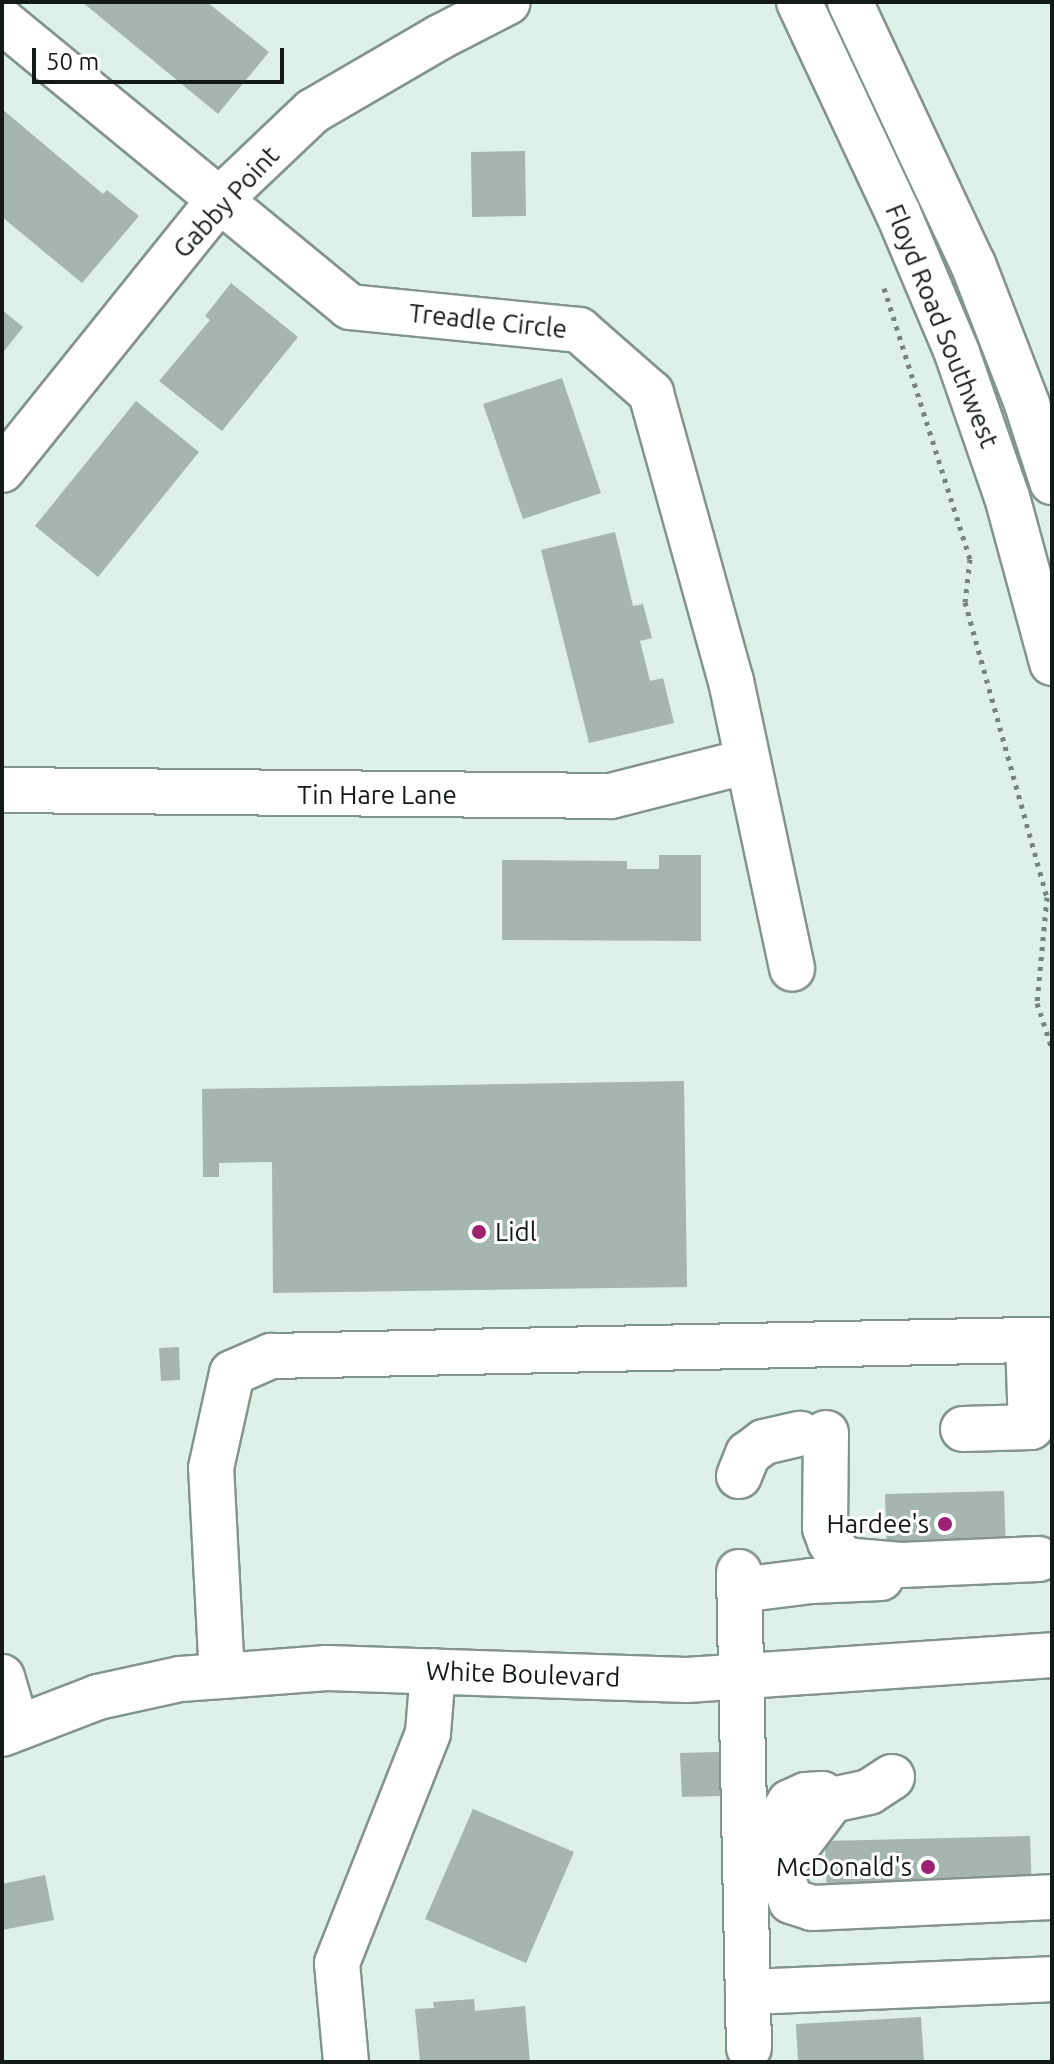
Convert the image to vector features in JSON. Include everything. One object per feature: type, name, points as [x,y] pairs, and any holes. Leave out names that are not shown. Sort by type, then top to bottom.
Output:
[{"type":"street","name":"Floyd Road Southwest","points":[[799,2],[898,213],[957,353],[1007,497],[1052,663]]},
{"type":"street","name":"Floyd Road Southwest","points":[[850,2],[973,264],[1027,404],[1052,482]]},
{"type":"street","name":"Gabby Point","points":[[2,470],[218,201],[313,111],[484,7]]},
{"type":"street","name":"Treadle Circle","points":[[2,21],[350,307],[579,330],[651,393],[731,681],[792,969]]},
{"type":"street","name":"Tin Hare Lane","points":[[2,790],[611,796],[748,761]]},
{"type":"street","points":[[222,1676],[211,1468],[232,1373],[271,1356],[1040,1340],[1031,1427],[963,1429]]},
{"type":"street","points":[[739,1476],[748,1454],[764,1442],[811,1433]]},
{"type":"street","points":[[749,2048],[739,1581],[811,1581],[1039,1565],[901,1565],[843,1560],[830,1542],[825,1528],[811,1433]]},
{"type":"street","points":[[811,1433],[811,1581]]},
{"type":"street","name":"White Boulevard","points":[[10,1731],[98,1697],[180,1679],[327,1668],[687,1680],[1052,1655]]},
{"type":"street","points":[[346,2062],[337,1963],[428,1733],[433,1671]]},
{"type":"street","points":[[2,1677],[10,1731]]},
{"type":"street","points":[[892,1777],[869,1792],[832,1800],[822,1794],[806,1795],[790,1802],[779,1819],[775,1840],[785,1862],[784,1882],[791,1901],[812,1908],[1052,1897]]},
{"type":"street","points":[[748,1992],[1052,1979]]},
{"type":"path","points":[[881,277],[970,559],[965,602],[1047,897],[1037,1003],[1052,1049]]},
{"type":"building","points":[[82,2],[207,2],[269,52],[218,114]]},
{"type":"building","points":[[2,109],[103,194],[107,190],[139,216],[82,283],[2,217]]},
{"type":"building","points":[[525,151],[526,216],[472,217],[471,152]]},
{"type":"building","points":[[231,283],[298,337],[222,431],[159,381],[210,320],[205,316]]},
{"type":"building","points":[[2,310],[23,327],[2,354]]},
{"type":"building","points":[[562,378],[601,493],[523,519],[483,404]]},
{"type":"building","points":[[136,401],[199,452],[98,577],[35,526]]},
{"type":"building","points":[[615,532],[633,606],[643,604],[652,638],[640,641],[650,681],[663,678],[674,723],[589,743],[541,550]]},
{"type":"building","points":[[659,855],[701,855],[701,941],[502,940],[502,860],[627,861],[627,869],[659,869]]},
{"type":"building","name":"Lidl","points":[[684,1081],[687,1287],[273,1293],[272,1162],[219,1163],[219,1177],[203,1177],[202,1089]]},
{"type":"building","points":[[179,1347],[180,1380],[161,1381],[159,1348]]},
{"type":"building","name":"Hardee's","points":[[1004,1491],[1006,1554],[887,1556],[885,1494]]},
{"type":"building","points":[[719,1752],[721,1796],[682,1797],[680,1753]]},
{"type":"building","points":[[473,1809],[574,1852],[526,1963],[425,1919]]},
{"type":"building","name":"McDonald's","points":[[1030,1836],[1032,1893],[827,1898],[825,1841]]},
{"type":"building","points":[[45,1875],[54,1920],[2,1930],[2,1884]]},
{"type":"building","points":[[474,1999],[475,2011],[525,2006],[530,2062],[420,2062],[415,2009],[434,2008],[433,2002]]},
{"type":"building","points":[[921,2017],[924,2062],[798,2062],[796,2024]]},
{"type":"place","name":"Lidl","points":[[479,1232]]},
{"type":"place","name":"Hardee's","points":[[945,1524]]},
{"type":"place","name":"McDonald's","points":[[928,1867]]}]
